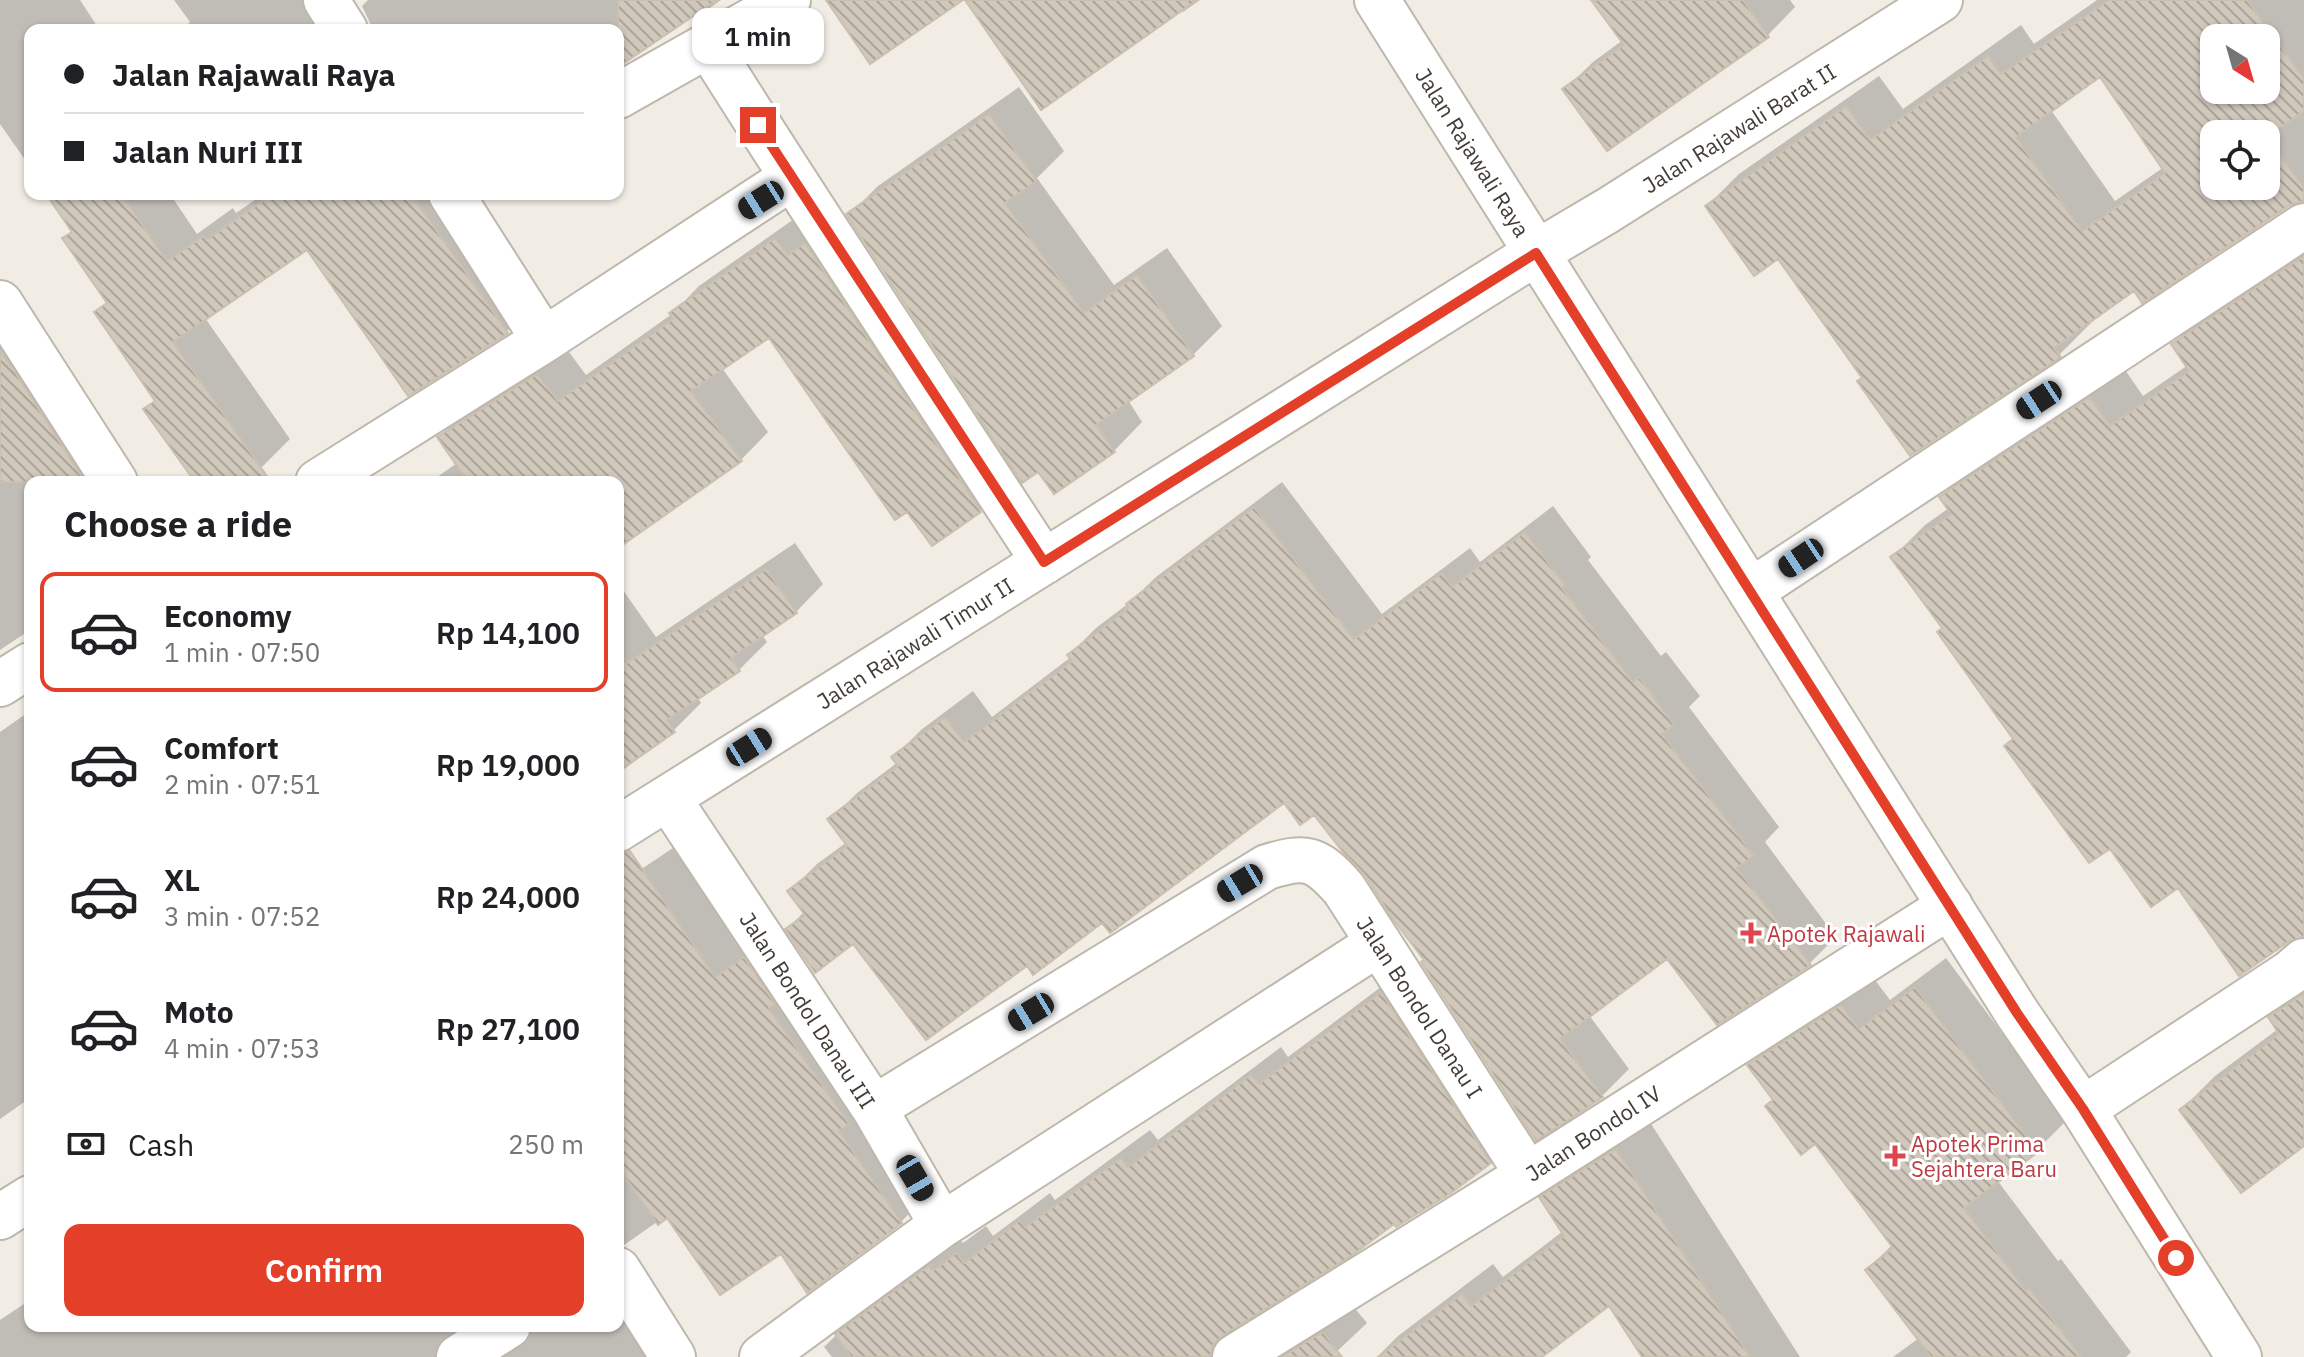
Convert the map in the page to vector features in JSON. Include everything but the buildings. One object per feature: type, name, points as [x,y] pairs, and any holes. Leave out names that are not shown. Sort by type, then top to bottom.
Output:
[{"type":"street","points":[[326,0],[341,24]]},
{"type":"street","points":[[624,93],[788,0]]},
{"type":"street","name":"Jalan Rajawali Raya","points":[[1377,0],[2017,1013],[2083,1109],[2239,1357]]},
{"type":"street","name":"Jalan Rajawali Barat II","points":[[1536,253],[1940,0]]},
{"type":"street","points":[[708,45],[791,178],[1044,562]]},
{"type":"street","points":[[328,476],[544,340],[791,178]]},
{"type":"street","points":[[455,200],[544,340]]},
{"type":"street","points":[[1751,591],[2304,226]]},
{"type":"street","name":"Jalan Rajawali Timur II","points":[[624,825],[1536,253]]},
{"type":"street","points":[[0,303],[12,351],[110,476]]},
{"type":"street","points":[[0,684],[24,669]]},
{"type":"street","name":"Jalan Bondol Danau III","points":[[668,798],[874,1108],[942,1225]]},
{"type":"street","name":"Jalan Bondol Danau I","points":[[874,1108],[1267,867],[1295,859],[1314,862],[1330,873],[1344,889],[1528,1175]]},
{"type":"street","name":"Jalan Bondol IV","points":[[1235,1357],[1950,906]]},
{"type":"street","points":[[762,1357],[942,1225],[1379,943]]},
{"type":"street","points":[[2083,1109],[2304,961]]},
{"type":"street","points":[[0,1217],[24,1202]]},
{"type":"street","points":[[624,1279],[673,1357]]},
{"type":"street","points":[[459,1357],[499,1332]]},
{"type":"place","name":"Apotek Rajawali","points":[[1751,933]]},
{"type":"place","name":"Apotek Prima Sejahtera Baru","points":[[1895,1156]]},
{"type":"route","points":[[758,125],[1044,562],[1536,253],[2017,1013],[2083,1109],[2176,1258]]}]
